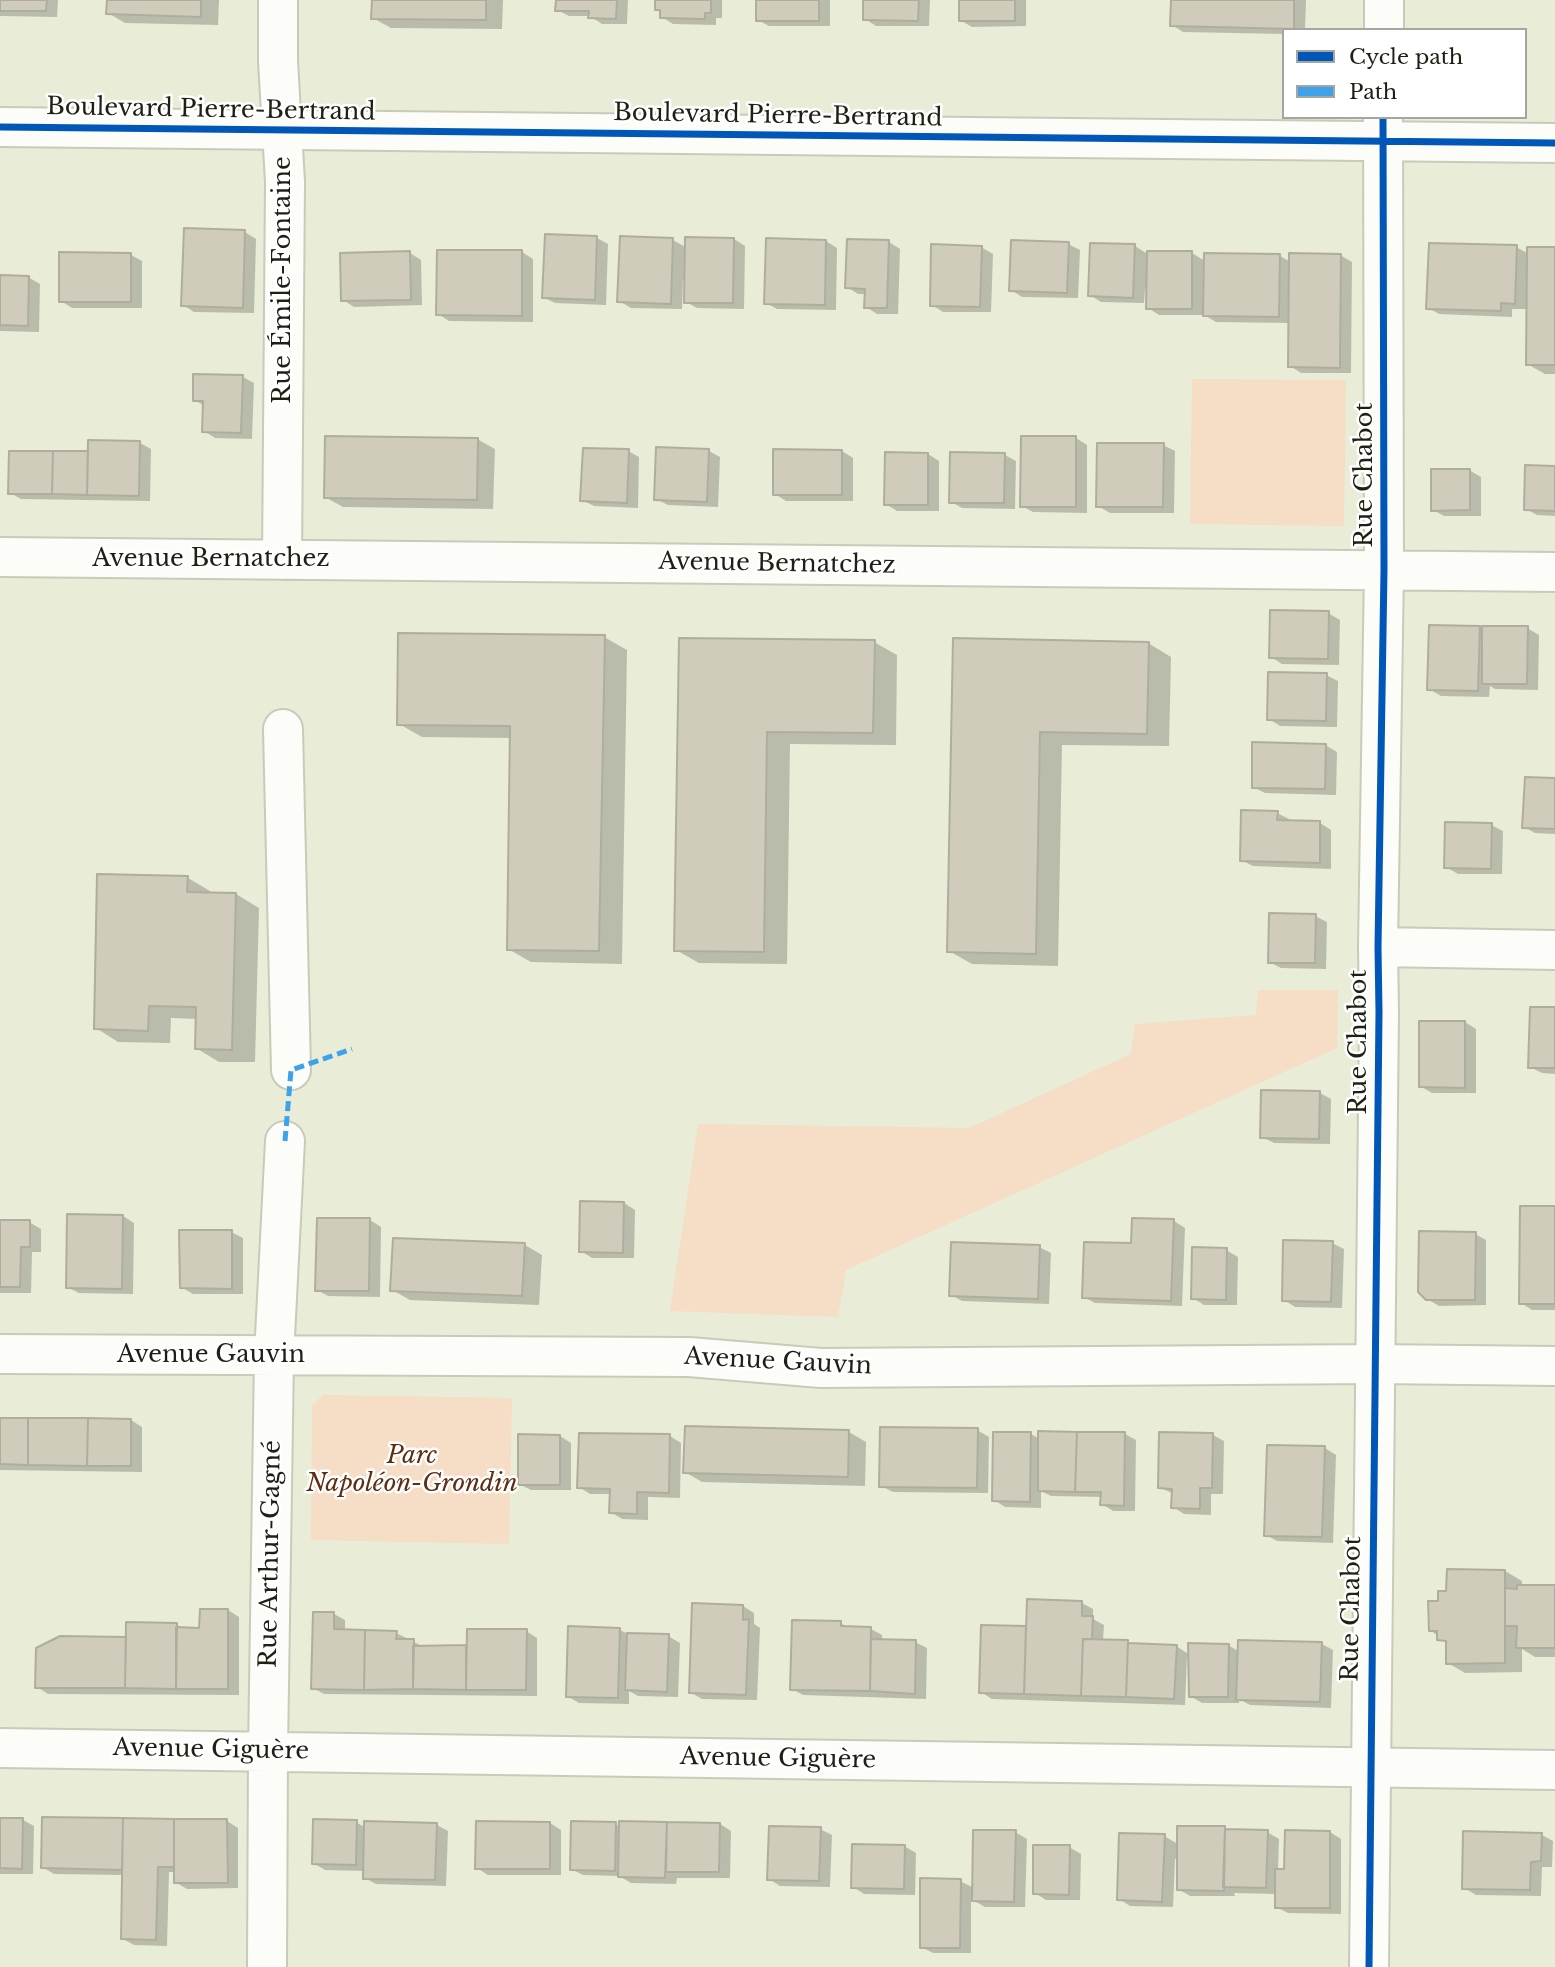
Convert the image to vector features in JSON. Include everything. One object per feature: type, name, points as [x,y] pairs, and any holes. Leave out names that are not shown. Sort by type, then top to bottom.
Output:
[{"type":"street","name":"Rue Émile-Fontaine","points":[[278,0],[278,61],[285,182],[282,560]]},
{"type":"street","points":[[1384,0],[1384,28]]},
{"type":"street","name":"Boulevard Pierre-Bertrand","points":[[0,127],[282,130],[1382,129],[1555,143]]},
{"type":"street","name":"Rue Chabot","points":[[1369,1967],[1384,570],[1382,129]]},
{"type":"street","name":"Avenue Bernatchez","points":[[0,557],[1555,572]]},
{"type":"street","points":[[283,729],[291,1070]]},
{"type":"street","points":[[1378,947],[1555,950]]},
{"type":"street","name":"Rue Arthur-Gagné","points":[[267,1967],[274,1356],[285,1141]]},
{"type":"street","name":"Avenue Gauvin","points":[[0,1354],[689,1357],[821,1368],[1375,1364],[1555,1366]]},
{"type":"street","name":"Avenue Giguère","points":[[0,1748],[1555,1770]]},
{"type":"green space","points":[[1192,379],[1346,380],[1344,526],[1190,524]]},
{"type":"green space","points":[[1258,990],[1338,990],[1337,1048],[846,1270],[838,1317],[670,1311],[698,1124],[969,1128],[1131,1054],[1135,1024],[1256,1015]]},
{"type":"green space","name":"Parc Napoléon-Grondin","points":[[323,1395],[512,1398],[509,1544],[311,1540],[312,1405]]},
{"type":"building","points":[[0,0],[47,0],[46,11],[0,11]]},
{"type":"building","points":[[107,0],[201,0],[201,17],[106,14]]},
{"type":"building","points":[[372,0],[486,0],[486,20],[371,19]]},
{"type":"building","points":[[556,0],[617,0],[616,19],[588,18],[589,11],[555,11]]},
{"type":"building","points":[[655,0],[711,0],[711,13],[705,13],[705,19],[660,18],[660,10],[655,10]]},
{"type":"building","points":[[756,0],[819,0],[819,21],[756,21]]},
{"type":"building","points":[[863,0],[919,0],[918,21],[863,20]]},
{"type":"building","points":[[959,0],[1015,0],[1015,21],[959,21]]},
{"type":"building","points":[[1171,0],[1294,0],[1294,28],[1170,26]]},
{"type":"building","points":[[184,228],[245,230],[243,308],[181,306]]},
{"type":"building","points":[[545,234],[597,236],[595,300],[542,298]]},
{"type":"building","points":[[620,236],[673,238],[671,304],[617,302]]},
{"type":"building","points":[[685,237],[734,238],[733,303],[684,303]]},
{"type":"building","points":[[766,238],[826,240],[825,305],[764,304]]},
{"type":"building","points":[[847,239],[889,240],[887,308],[864,308],[865,289],[845,288]]},
{"type":"building","points":[[1011,240],[1069,242],[1067,293],[1009,291]]},
{"type":"building","points":[[1090,243],[1135,244],[1133,298],[1088,296]]},
{"type":"building","points":[[1429,243],[1517,245],[1515,304],[1501,303],[1501,311],[1426,309]]},
{"type":"building","points":[[931,244],[982,246],[980,307],[930,306]]},
{"type":"building","points":[[1527,247],[1555,247],[1555,365],[1526,365]]},
{"type":"building","points":[[437,250],[522,250],[522,316],[436,315]]},
{"type":"building","points":[[410,251],[411,300],[341,301],[340,253]]},
{"type":"building","points":[[1147,251],[1192,251],[1192,309],[1146,309]]},
{"type":"building","points":[[59,252],[131,253],[131,302],[59,302]]},
{"type":"building","points":[[1204,253],[1280,254],[1279,317],[1203,316]]},
{"type":"building","points":[[1289,253],[1341,254],[1340,368],[1288,367]]},
{"type":"building","points":[[0,275],[29,276],[28,326],[0,325]]},
{"type":"building","points":[[193,374],[243,375],[241,433],[202,432],[203,401],[193,401]]},
{"type":"building","points":[[325,436],[478,438],[477,500],[324,498]]},
{"type":"building","points":[[1021,436],[1076,436],[1076,507],[1020,507]]},
{"type":"building","points":[[88,440],[140,441],[139,496],[87,495]]},
{"type":"building","points":[[1097,443],[1164,443],[1163,507],[1096,507]]},
{"type":"building","points":[[656,447],[709,449],[707,502],[654,500]]},
{"type":"building","points":[[583,448],[629,449],[627,503],[580,501]]},
{"type":"building","points":[[773,449],[842,450],[842,495],[773,495]]},
{"type":"building","points":[[9,451],[53,451],[52,494],[8,494]]},
{"type":"building","points":[[53,451],[88,451],[87,495],[52,494]]},
{"type":"building","points":[[885,452],[928,453],[928,505],[884,505]]},
{"type":"building","points":[[950,452],[1005,453],[1004,503],[949,503]]},
{"type":"building","points":[[1525,465],[1555,466],[1555,511],[1524,510]]},
{"type":"building","points":[[1431,469],[1470,469],[1470,510],[1431,511]]},
{"type":"building","points":[[1270,610],[1329,611],[1328,659],[1269,658]]},
{"type":"building","points":[[1429,625],[1480,626],[1478,691],[1427,690]]},
{"type":"building","points":[[1482,626],[1528,626],[1527,684],[1482,684]]},
{"type":"building","points":[[398,633],[605,635],[599,951],[507,950],[510,726],[397,725]]},
{"type":"building","points":[[679,638],[875,640],[873,733],[767,732],[764,952],[674,951]]},
{"type":"building","points":[[953,638],[1149,642],[1147,734],[1040,732],[1036,954],[947,952]]},
{"type":"building","points":[[1268,672],[1327,673],[1326,721],[1267,720]]},
{"type":"building","points":[[1252,742],[1326,744],[1325,789],[1252,788]]},
{"type":"building","points":[[1525,777],[1555,778],[1555,829],[1522,828]]},
{"type":"building","points":[[1241,810],[1278,811],[1277,820],[1320,821],[1320,863],[1240,861]]},
{"type":"building","points":[[1445,822],[1492,823],[1491,869],[1444,868]]},
{"type":"building","points":[[97,874],[188,876],[187,892],[236,893],[232,1050],[195,1049],[196,1007],[149,1006],[148,1031],[94,1029]]},
{"type":"building","points":[[1269,913],[1316,914],[1315,963],[1268,963]]},
{"type":"building","points":[[1530,1007],[1555,1007],[1555,1068],[1528,1068]]},
{"type":"building","points":[[1419,1021],[1465,1021],[1465,1088],[1419,1087]]},
{"type":"building","points":[[1261,1090],[1320,1091],[1319,1139],[1260,1138]]},
{"type":"building","points":[[580,1201],[624,1202],[623,1253],[579,1252]]},
{"type":"building","points":[[1520,1206],[1555,1206],[1555,1304],[1519,1304]]},
{"type":"building","points":[[67,1214],[123,1215],[122,1289],[66,1288]]},
{"type":"building","points":[[317,1218],[370,1218],[369,1291],[315,1291]]},
{"type":"building","points":[[1132,1218],[1174,1219],[1171,1301],[1082,1298],[1084,1242],[1131,1243]]},
{"type":"building","points":[[0,1220],[30,1220],[30,1247],[21,1247],[20,1287],[0,1287]]},
{"type":"building","points":[[179,1230],[232,1230],[232,1289],[180,1288]]},
{"type":"building","points":[[1419,1231],[1476,1232],[1475,1300],[1426,1300],[1418,1292]]},
{"type":"building","points":[[393,1238],[525,1243],[522,1296],[390,1291]]},
{"type":"building","points":[[1283,1240],[1333,1241],[1331,1302],[1282,1301]]},
{"type":"building","points":[[951,1242],[1040,1245],[1038,1299],[949,1296]]},
{"type":"building","points":[[1192,1247],[1227,1248],[1226,1300],[1191,1299]]},
{"type":"building","points":[[0,1418],[28,1418],[28,1465],[0,1464]]},
{"type":"building","points":[[28,1418],[88,1418],[87,1466],[28,1465]]},
{"type":"building","points":[[88,1418],[131,1419],[131,1466],[87,1466]]},
{"type":"building","points":[[685,1426],[849,1430],[848,1477],[683,1473]]},
{"type":"building","points":[[880,1427],[978,1428],[977,1488],[879,1487]]},
{"type":"building","points":[[1038,1431],[1077,1432],[1075,1492],[1038,1491]]},
{"type":"building","points":[[993,1432],[1031,1432],[1030,1502],[992,1501]]},
{"type":"building","points":[[1077,1432],[1125,1432],[1124,1506],[1100,1505],[1101,1492],[1075,1492]]},
{"type":"building","points":[[1159,1432],[1213,1433],[1212,1488],[1200,1488],[1200,1509],[1171,1508],[1172,1489],[1158,1488]]},
{"type":"building","points":[[579,1433],[670,1434],[669,1493],[637,1492],[637,1514],[609,1513],[610,1489],[577,1488]]},
{"type":"building","points":[[518,1434],[560,1435],[560,1485],[518,1485]]},
{"type":"building","points":[[1267,1445],[1325,1446],[1322,1537],[1264,1536]]},
{"type":"building","points":[[1447,1569],[1505,1570],[1505,1663],[1446,1664],[1446,1641],[1437,1640],[1437,1631],[1429,1631],[1428,1601],[1438,1601],[1438,1591],[1446,1591]]},
{"type":"building","points":[[1517,1585],[1555,1585],[1555,1648],[1516,1648],[1517,1626],[1505,1626],[1505,1588],[1517,1589]]},
{"type":"building","points":[[1027,1599],[1082,1601],[1082,1616],[1093,1616],[1092,1639],[1083,1639],[1081,1696],[1024,1694]]},
{"type":"building","points":[[692,1603],[743,1605],[743,1620],[749,1619],[746,1695],[689,1693]]},
{"type":"building","points":[[200,1609],[228,1609],[228,1689],[176,1689],[176,1627],[199,1628]]},
{"type":"building","points":[[313,1612],[334,1612],[334,1629],[365,1630],[364,1690],[311,1689]]},
{"type":"building","points":[[792,1620],[841,1621],[841,1626],[871,1627],[870,1691],[790,1690]]},
{"type":"building","points":[[126,1622],[177,1623],[176,1689],[125,1688]]},
{"type":"building","points":[[981,1625],[1026,1626],[1024,1694],[979,1693]]},
{"type":"building","points":[[568,1626],[620,1628],[618,1698],[566,1697]]},
{"type":"building","points":[[467,1629],[527,1629],[526,1690],[466,1690]]},
{"type":"building","points":[[365,1630],[397,1631],[396,1639],[414,1639],[413,1689],[364,1690]]},
{"type":"building","points":[[627,1633],[669,1634],[667,1692],[625,1690]]},
{"type":"building","points":[[60,1636],[126,1637],[125,1688],[35,1688],[36,1648]]},
{"type":"building","points":[[871,1639],[916,1640],[915,1694],[870,1691]]},
{"type":"building","points":[[1083,1639],[1128,1640],[1126,1697],[1081,1696]]},
{"type":"building","points":[[1238,1640],[1322,1642],[1320,1702],[1236,1700]]},
{"type":"building","points":[[1128,1643],[1177,1645],[1174,1699],[1126,1697]]},
{"type":"building","points":[[1188,1643],[1229,1644],[1228,1697],[1189,1697]]},
{"type":"building","points":[[466,1645],[466,1690],[413,1689],[413,1646]]},
{"type":"building","points":[[42,1817],[123,1818],[122,1870],[41,1868]]},
{"type":"building","points":[[0,1818],[23,1818],[22,1869],[0,1868]]},
{"type":"building","points":[[123,1818],[174,1819],[174,1867],[158,1867],[156,1940],[121,1939]]},
{"type":"building","points":[[174,1819],[227,1819],[228,1883],[174,1883]]},
{"type":"building","points":[[313,1819],[357,1820],[356,1865],[312,1864]]},
{"type":"building","points":[[364,1821],[437,1823],[435,1880],[363,1879]]},
{"type":"building","points":[[476,1821],[550,1822],[550,1869],[475,1869]]},
{"type":"building","points":[[571,1821],[616,1822],[615,1871],[570,1870]]},
{"type":"building","points":[[619,1821],[667,1822],[665,1878],[618,1877]]},
{"type":"building","points":[[667,1822],[720,1823],[719,1872],[666,1872]]},
{"type":"building","points":[[769,1826],[821,1827],[819,1881],[767,1880]]},
{"type":"building","points":[[1177,1826],[1225,1826],[1224,1891],[1177,1890]]},
{"type":"building","points":[[1225,1829],[1268,1830],[1266,1888],[1223,1887]]},
{"type":"building","points":[[973,1830],[1016,1830],[1014,1902],[972,1901]]},
{"type":"building","points":[[1285,1830],[1330,1831],[1330,1908],[1275,1908],[1275,1869],[1284,1869]]},
{"type":"building","points":[[1463,1831],[1542,1833],[1541,1861],[1531,1862],[1530,1890],[1462,1889]]},
{"type":"building","points":[[1119,1833],[1165,1834],[1162,1902],[1117,1900]]},
{"type":"building","points":[[852,1844],[905,1845],[904,1889],[851,1888]]},
{"type":"building","points":[[1033,1845],[1070,1845],[1069,1895],[1033,1894]]},
{"type":"building","points":[[920,1878],[961,1879],[960,1948],[920,1948]]},
{"type":"marked path","points":[[285,1141],[291,1070],[352,1049]]},
{"type":"cycle path","points":[[1369,1967],[1384,570],[1383,119]]},
{"type":"cycle path","points":[[0,127],[1555,143]]}]
